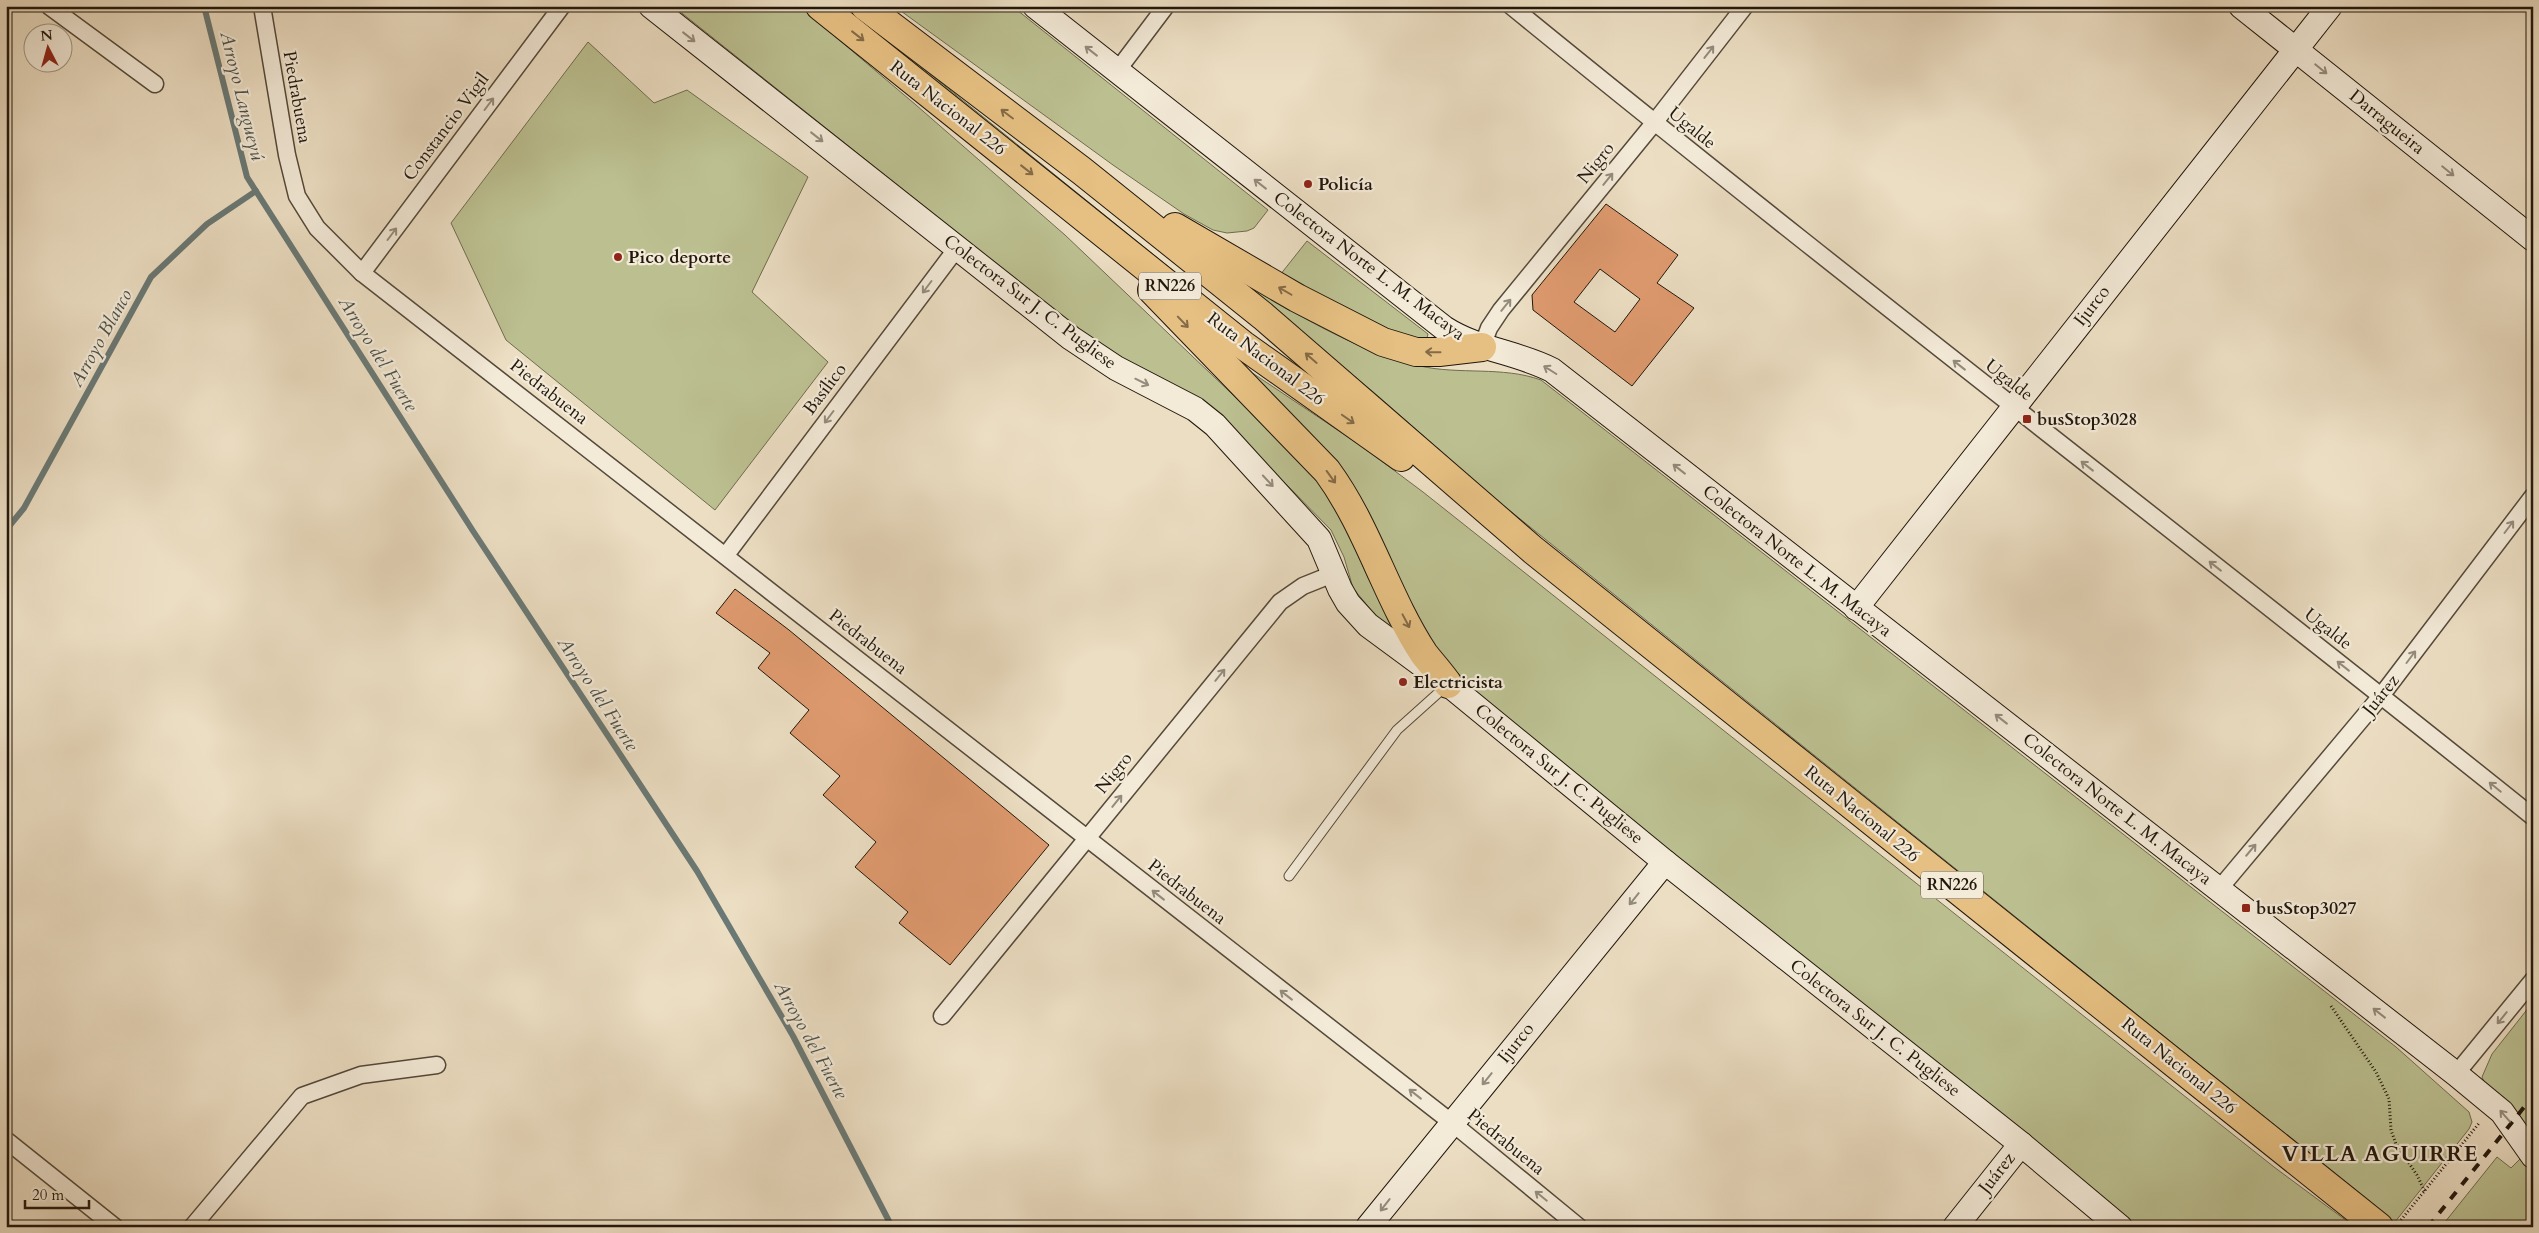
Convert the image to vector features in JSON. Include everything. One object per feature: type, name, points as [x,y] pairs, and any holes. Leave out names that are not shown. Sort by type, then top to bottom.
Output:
[{"type":"highway","name":"Ruta Nacional 226","points":[[820,6],[1243,345],[1533,550]]},
{"type":"highway","name":"Ruta Nacional 226","points":[[865,6],[1082,171],[1263,316],[1533,550],[2383,1224]]},
{"type":"highway","points":[[1082,171],[1257,276],[1383,342],[1416,352],[1439,352],[1482,347]]},
{"type":"highway","points":[[1063,199],[1327,471],[1350,504],[1412,633],[1448,684]]},
{"type":"main road","name":"Colectora Sur J. C. Pugliese","points":[[651,6],[1094,354],[1195,409],[1215,425],[1319,539],[1333,574],[1348,603],[1368,625],[1448,684],[1665,862],[2021,1144],[2120,1227]]},
{"type":"main road","name":"Colectora Norte L. M. Macaya","points":[[1035,6],[1444,328],[1461,339],[1482,347],[1530,359],[1552,370],[1856,608],[2220,888],[2456,1074],[2494,1105],[2512,1123],[2533,1156]]},
{"type":"main road","name":"Darragueira","points":[[2241,6],[2533,239]]},
{"type":"main road","name":"Ijurco","points":[[1856,608],[2330,6]]},
{"type":"main road","name":"Ijurco","points":[[1368,1227],[1451,1122],[1665,862]]},
{"type":"main road","name":"Juárez","points":[[1955,1227],[2021,1144]]},
{"type":"street","points":[[49,6],[154,84]]},
{"type":"street","name":"Piedrabuena","points":[[262,6],[287,155],[297,196],[317,228],[362,273],[1451,1122],[1579,1227]]},
{"type":"street","name":"Constancio Vigil","points":[[362,273],[562,6]]},
{"type":"street","points":[[1117,72],[1166,6]]},
{"type":"street","name":"Ugalde","points":[[1511,6],[1654,123],[2012,408],[2533,817]]},
{"type":"street","name":"Nigro","points":[[1482,347],[1489,328],[1502,310],[1654,123],[1745,6]]},
{"type":"street","name":"Basílico","points":[[726,555],[957,248]]},
{"type":"street","name":"Juárez","points":[[2220,888],[2381,696],[2533,496]]},
{"type":"street","name":"Nigro","points":[[942,1016],[1280,602],[1303,586],[1333,574]]},
{"type":"street","points":[[2456,1074],[2533,980]]},
{"type":"street","points":[[192,1227],[302,1096],[361,1075],[437,1065]]},
{"type":"street","points":[[6,1140],[114,1227]]},
{"type":"lane","points":[[1289,876],[1397,730],[1448,684]]},
{"type":"path","points":[[2327,999],[2376,1072],[2389,1099],[2391,1130],[2396,1144],[2418,1175],[2425,1192]]},
{"type":"path","points":[[2383,1224],[2425,1192],[2494,1105]]},
{"type":"green space","points":[[673,6],[799,6],[916,105],[1065,235],[1294,453],[1319,481],[1347,528],[1368,578],[1390,617],[1393,630],[1379,620],[1353,588],[1344,557],[1331,530],[1236,433],[1093,341]]},
{"type":"green space","points":[[835,6],[846,6],[1248,331]]},
{"type":"green space","points":[[894,6],[1012,6],[1268,210],[1254,228],[1247,231],[1227,233],[1213,230],[1184,214],[1113,165]]},
{"type":"green space","name":"Pico deporte","points":[[588,42],[654,103],[687,90],[808,177],[752,292],[828,362],[715,510],[506,340],[451,223]]},
{"type":"green space","points":[[1307,241],[1428,334],[1426,342],[1403,340],[1280,275]]},
{"type":"green space","points":[[1230,273],[1274,301],[1322,327],[1395,359],[1435,369],[1511,373],[1541,380],[2396,1047],[2469,1112],[2472,1122],[2469,1129],[2391,1227],[2364,1227],[2378,1208],[1494,498],[1378,396]]},
{"type":"green space","points":[[1239,364],[1360,445],[1423,492],[2274,1167],[2355,1227],[2134,1227],[1501,717],[1444,659]]},
{"type":"green space","points":[[2533,1002],[2533,1135],[2529,1135],[2488,1090],[2482,1077],[2492,1054]]},
{"type":"green space","points":[[2497,1157],[2511,1168],[2520,1159],[2530,1172],[2534,1190],[2533,1227],[2441,1227]]},
{"type":"building","points":[[1606,204],[1678,255],[1657,283],[1694,308],[1632,386],[1533,310],[1532,295]],"holes":[[[1600,269],[1640,299],[1615,332],[1574,302]]]},
{"type":"building","points":[[735,589],[789,630],[1049,845],[950,965],[899,923],[908,912],[855,867],[876,842],[823,795],[840,776],[790,733],[809,710],[758,668],[770,653],[716,613]]},
{"type":"waterway","name":"Arroyo del Fuerte","points":[[204,6],[247,177],[473,531],[697,871],[793,1036],[892,1227]]},
{"type":"waterway","name":"Arroyo Blanco","points":[[6,530],[24,508],[151,277],[207,224],[256,191]]},
{"type":"railway","points":[[2428,1227],[2533,1096]]},
{"type":"place","name":"Policía","points":[[1308,184]]},
{"type":"place","name":"Pico deporte","points":[[618,257]]},
{"type":"place","name":"busStop3028","points":[[2027,419]]},
{"type":"place","name":"Electricista","points":[[1403,682]]},
{"type":"place","name":"busStop3027","points":[[2246,908]]},
{"type":"district","name":"VILLA AGUIRRE","points":[[2380,1154]]},
{"type":"water label","name":"Arroyo Langueyú","points":[[242,96]]}]
